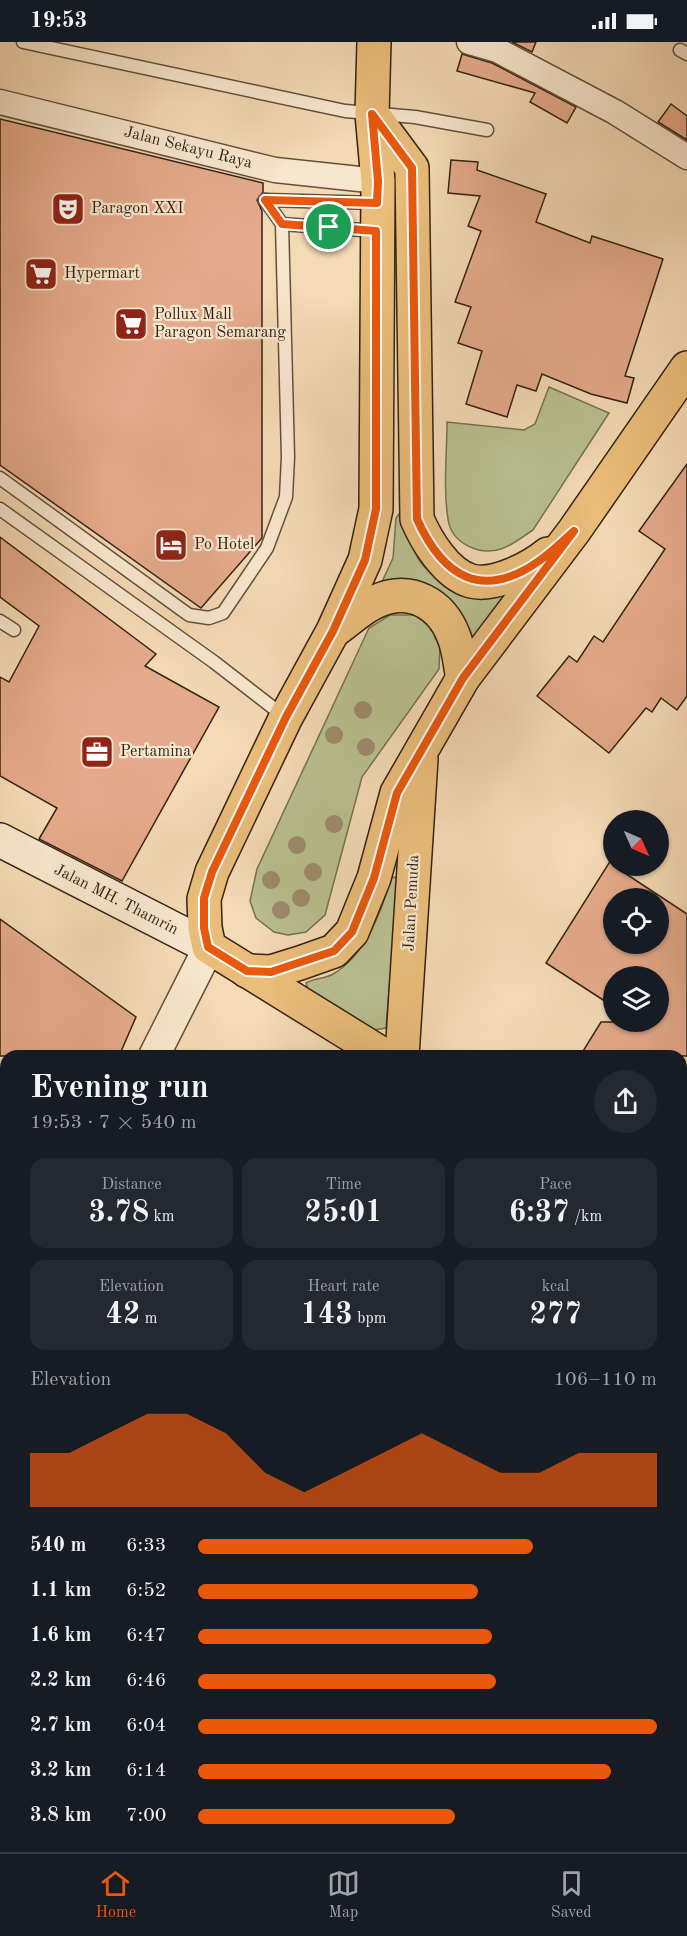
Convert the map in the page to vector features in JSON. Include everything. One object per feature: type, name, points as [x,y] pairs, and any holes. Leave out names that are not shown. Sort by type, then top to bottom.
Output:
[{"type":"main road","points":[[208,947],[204,928],[204,898],[212,872],[286,717],[333,631],[365,560],[376,509],[377,205],[372,114],[374,42]]},
{"type":"main road","points":[[372,114],[412,168],[417,519],[428,543],[446,565],[471,581],[508,578],[539,561],[574,531],[687,368]]},
{"type":"main road","name":"Jalan Pemuda","points":[[247,971],[271,972],[334,951],[352,932],[374,878],[397,793],[463,678],[574,531]]},
{"type":"main road","points":[[333,631],[377,600],[409,595],[432,604],[444,619],[455,638],[463,678]]},
{"type":"main road","name":"Jalan Pemuda","points":[[402,1050],[421,751]]},
{"type":"main road","name":"Jalan MH. Thamrin","points":[[0,840],[208,947],[374,1050]]},
{"type":"main road","points":[[320,1017],[339,1050]]},
{"type":"street","points":[[469,42],[497,50],[615,112],[687,156]]},
{"type":"street","name":"Jalan Sekayu Raya","points":[[0,102],[275,170],[377,205]]},
{"type":"street","points":[[157,1050],[208,947]]},
{"type":"lane","points":[[23,42],[345,111],[415,117],[487,130]]},
{"type":"lane","points":[[0,478],[189,615],[209,618],[223,613],[267,548],[286,497],[288,457],[282,224],[265,200],[377,205]]},
{"type":"lane","points":[[282,224],[377,205]]},
{"type":"lane","points":[[0,509],[214,662],[286,717]]},
{"type":"lane","points":[[0,621],[14,630]]},
{"type":"green space","points":[[549,387],[609,413],[533,530],[513,543],[493,551],[467,546],[454,535],[448,519],[445,483],[447,422],[524,430],[535,424]]},
{"type":"green space","points":[[399,514],[404,514],[416,556],[437,577],[466,587],[507,594],[468,645],[380,586],[393,558],[396,518]]},
{"type":"green space","points":[[390,615],[415,615],[430,626],[440,642],[439,669],[362,777],[325,915],[306,932],[288,935],[274,932],[256,918],[250,901],[257,869],[369,628]]},
{"type":"green space","points":[[391,878],[398,879],[386,1028],[374,1030],[308,990],[306,983],[333,974],[354,956],[370,932]]},
{"type":"building","points":[[512,42],[536,42],[532,52]]},
{"type":"building","points":[[462,54],[492,63],[576,107],[567,123],[530,102],[535,93],[457,71]]},
{"type":"building","points":[[671,104],[687,116],[687,140],[658,122]]},
{"type":"building","name":"Pollux Mall Paragon Semarang","points":[[0,119],[263,183],[263,192],[257,200],[262,211],[262,538],[201,608],[0,465]]},
{"type":"building","points":[[451,160],[478,162],[477,170],[546,194],[536,222],[590,243],[592,236],[663,259],[625,376],[634,378],[627,403],[591,394],[542,374],[536,391],[517,385],[507,417],[466,404],[482,351],[458,343],[471,307],[455,302],[481,231],[468,226],[480,196],[448,193]]},
{"type":"building","points":[[687,464],[687,696],[677,710],[661,698],[652,712],[646,708],[609,753],[537,696],[569,656],[577,662],[594,636],[603,642],[665,549],[639,531]]},
{"type":"building","name":"Pertamina","points":[[0,537],[156,654],[145,666],[219,707],[122,881],[39,839],[57,808],[0,776],[0,677],[9,682],[39,626],[0,597]]},
{"type":"building","points":[[603,872],[603,876],[629,876],[647,888],[603,888],[603,954],[669,954],[669,902],[687,914],[687,1050],[584,1050],[603,1022],[603,1032],[669,1032],[669,966],[603,966],[603,1000],[546,963]]},
{"type":"building","points":[[0,919],[136,1017],[122,1050],[0,1050]]},
{"type":"place","name":"Paragon XXI","points":[[68,209]]},
{"type":"place","name":"Hypermart","points":[[41,274]]},
{"type":"place","name":"Pollux Mall Paragon Semarang","points":[[131,324]]},
{"type":"place","name":"Po Hotel","points":[[171,545]]},
{"type":"place","name":"Pertamina","points":[[97,752]]},
{"type":"route","points":[[372,114],[412,168],[417,519],[428,543],[446,565],[471,581],[508,578],[539,561],[574,531],[463,678],[397,793],[374,878],[352,932],[334,951],[271,972],[247,971],[208,947],[204,928],[204,898],[222,849],[286,717],[333,631],[365,560],[376,509],[376,231],[329,227],[282,224],[265,200],[377,203],[378,181],[372,114]]}]
